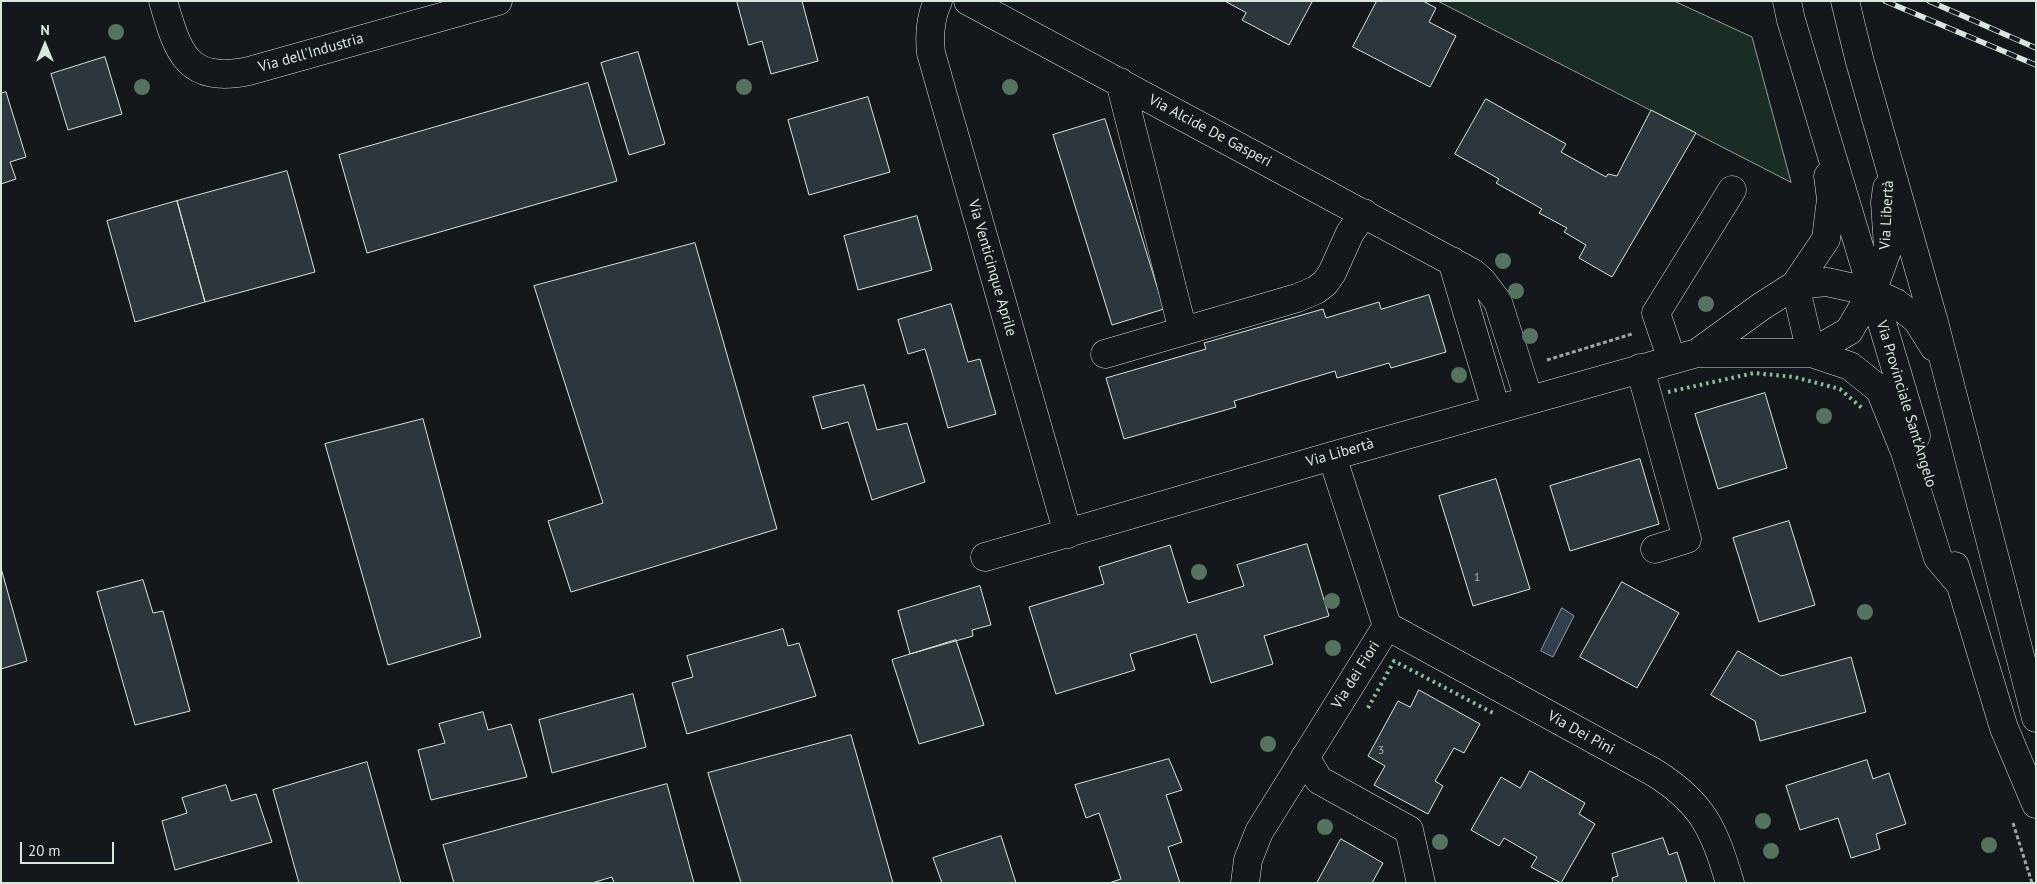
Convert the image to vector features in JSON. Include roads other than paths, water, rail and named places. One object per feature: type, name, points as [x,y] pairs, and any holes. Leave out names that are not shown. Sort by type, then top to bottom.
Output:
[{"type":"street","name":"Via dell'Industria","points":[[163,1],[177,46],[182,54],[199,68],[212,73],[225,74],[250,71],[498,1]]},
{"type":"street","name":"Via Venticinque Aprile","points":[[938,1],[931,21],[929,37],[931,53],[1068,534]]},
{"type":"street","name":"Via Alcide De Gasperi","points":[[968,1],[1364,213],[1452,261],[1482,281],[1498,302],[1528,400]]},
{"type":"street","name":"Via Provinciale Sant'Angelo","points":[[1787,1],[1872,292],[2004,728],[2036,804]]},
{"type":"street","points":[[1845,1],[1946,366],[2036,718]]},
{"type":"street","points":[[1120,82],[1183,331]]},
{"type":"street","name":"Via Libertà","points":[[1684,356],[1795,285],[1826,239],[1831,199],[1823,127]]},
{"type":"street","name":"Via Libertà","points":[[1810,353],[1849,331],[1872,292],[1888,248],[1885,202],[1890,166]]},
{"type":"street","points":[[1684,356],[1660,325],[1656,313],[1732,190]]},
{"type":"street","points":[[1105,354],[1297,298],[1316,290],[1332,274],[1350,233],[1364,213]]},
{"type":"street","points":[[1452,261],[1496,409]]},
{"type":"street","name":"Via Libertà","points":[[1795,285],[1827,282],[1872,292],[1896,303],[1917,320],[1946,366]]},
{"type":"street","points":[[1795,285],[1810,353]]},
{"type":"street","name":"Via Libertà","points":[[985,557],[1684,356],[1810,353],[1850,366],[1880,390],[1905,452],[1938,558],[1960,584]]},
{"type":"street","points":[[1640,368],[1687,538],[1655,549]]},
{"type":"street","name":"Via dei Fiori","points":[[1245,883],[1248,860],[1255,840],[1387,626],[1332,456]]},
{"type":"street","name":"Via Dei Pini","points":[[1387,626],[1673,785],[1695,804],[1710,827],[1730,883]]},
{"type":"street","points":[[1305,757],[1319,780],[1409,830],[1421,883]]},
{"type":"water","points":[[1562,608],[1574,616],[1553,657],[1541,651]]},
{"type":"railway","points":[[1885,1],[2036,65]]},
{"type":"railway","points":[[1929,1],[2036,48]]}]
